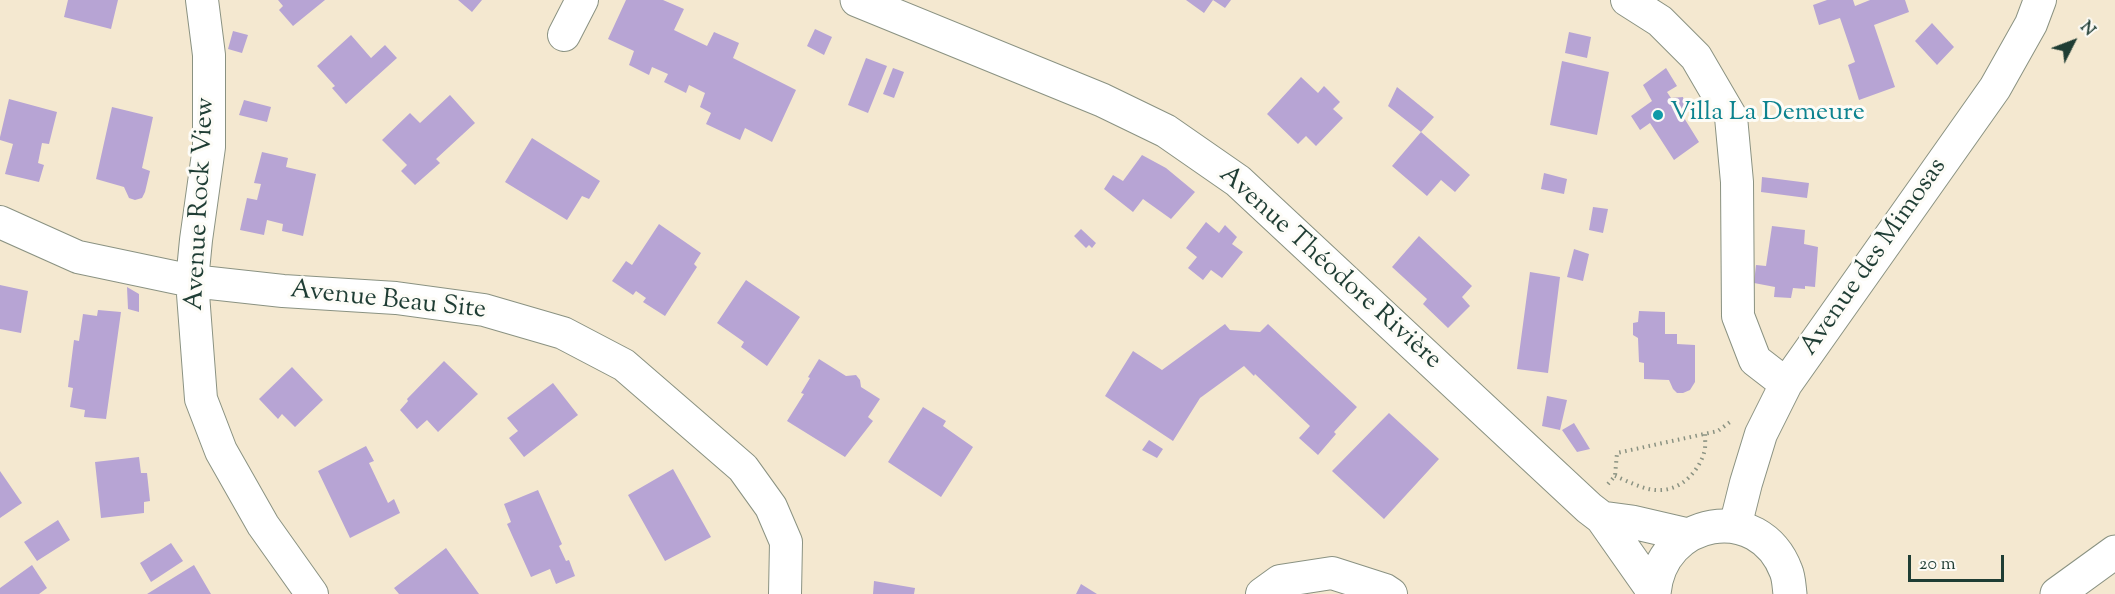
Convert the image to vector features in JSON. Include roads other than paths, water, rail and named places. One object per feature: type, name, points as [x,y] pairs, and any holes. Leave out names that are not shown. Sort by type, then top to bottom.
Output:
[{"type":"main road","name":"Avenue Théodore Rivière","points":[[857,0],[1102,100],[1166,131],[1238,181],[1596,513],[1654,593]]},
{"type":"main road","points":[[1596,513],[1688,535]]},
{"type":"main road","points":[[1654,593],[1658,570],[1670,549],[1688,535],[1711,527],[1735,527],[1757,536],[1774,551],[1786,572],[1790,594]]},
{"type":"main road","points":[[2057,594],[2115,552]]},
{"type":"street","name":"Avenue Rock View","points":[[202,0],[209,55],[209,147],[192,281],[201,399],[221,451],[262,525],[312,594]]},
{"type":"street","points":[[564,35],[582,0]]},
{"type":"street","points":[[1627,0],[1660,21],[1696,57],[1731,117],[1737,182],[1738,316],[1755,360],[1786,384]]},
{"type":"street","name":"Avenue des Mimosas","points":[[1735,527],[1761,434],[1786,384],[1995,88],[2031,24],[2040,0]]},
{"type":"street","name":"Avenue Beau Site","points":[[0,222],[78,257],[192,281],[283,291],[407,299],[484,310],[563,333],[624,365],[743,468],[771,507],[786,542],[785,594]]},
{"type":"street","points":[[1262,594],[1280,581],[1332,573],[1391,594]]},
{"type":"place","name":"Villa La Demeure","points":[[1658,115]]}]
